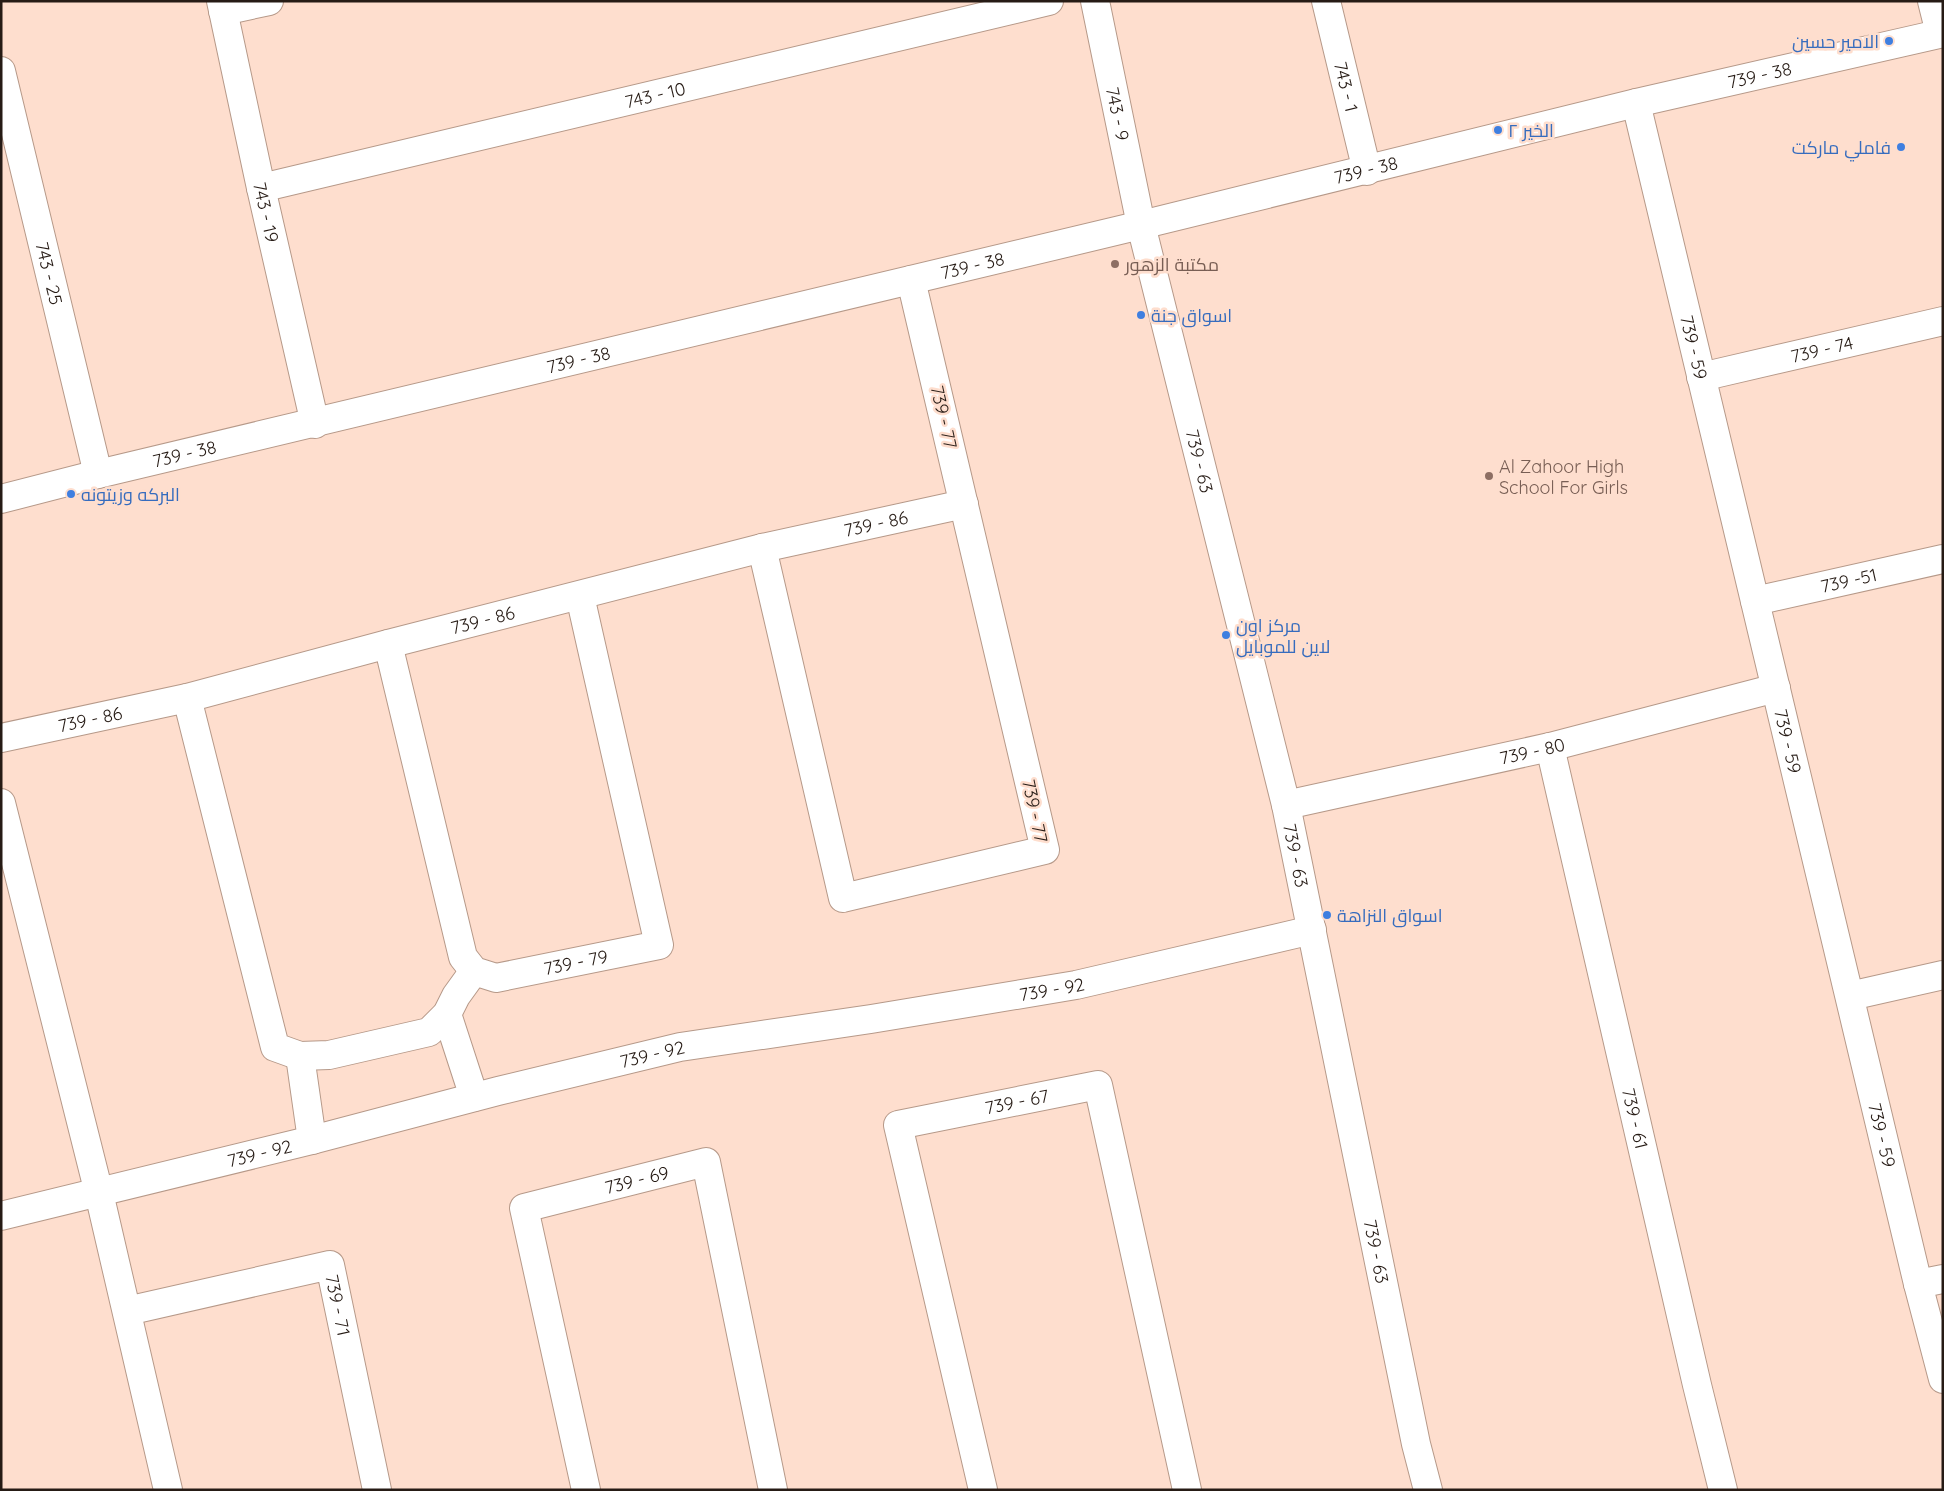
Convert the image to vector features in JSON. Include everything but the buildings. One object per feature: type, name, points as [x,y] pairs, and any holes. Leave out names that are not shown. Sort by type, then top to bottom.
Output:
[{"type":"street","points":[[222,6],[268,1]]},
{"type":"street","name":"743 - 10","points":[[261,188],[1049,1]]},
{"type":"street","name":"743 - 9","points":[[1096,1],[1142,225]]},
{"type":"street","name":"743 - 1","points":[[1326,1],[1367,170]]},
{"type":"street","points":[[1932,1],[1941,33]]},
{"type":"street","name":"743 - 19","points":[[222,6],[315,424]]},
{"type":"street","name":"739 - 38","points":[[1,499],[98,474],[315,424],[1142,225],[1636,103],[1941,33]]},
{"type":"street","name":"743 - 25","points":[[1,71],[98,474]]},
{"type":"street","name":"739 - 59","points":[[1636,103],[1850,996],[1930,1282],[1943,1379]]},
{"type":"street","name":"739 - 63","points":[[1142,225],[1286,806],[1416,1444],[1428,1490]]},
{"type":"street","name":"739 - 77","points":[[762,548],[843,898],[1045,850],[911,280]]},
{"type":"street","name":"739 - 74","points":[[1701,377],[1943,321]]},
{"type":"street","name":"739 - 86","points":[[1,738],[187,698],[388,644],[762,548],[964,504]]},
{"type":"street","name":"739 -51","points":[[1755,602],[1943,558]]},
{"type":"street","name":"739 - 79","points":[[474,971],[496,978],[659,946],[580,596]]},
{"type":"street","points":[[187,698],[275,1047],[300,1056],[329,1055],[429,1032],[447,1014],[456,996],[474,971],[463,957],[388,644]]},
{"type":"street","name":"739 - 80","points":[[1286,806],[1550,747],[1776,688]]},
{"type":"street","name":"739 - 61","points":[[1550,747],[1723,1490]]},
{"type":"street","points":[[1,803],[99,1192],[168,1490]]},
{"type":"street","name":"739 - 92","points":[[1,1216],[680,1047],[1076,985],[1312,930]]},
{"type":"street","points":[[1850,996],[1943,975]]},
{"type":"street","points":[[447,1014],[474,1097]]},
{"type":"street","points":[[300,1056],[312,1140]]},
{"type":"street","name":"739 - 67","points":[[983,1490],[898,1125],[1098,1086],[1187,1490]]},
{"type":"street","name":"739 - 69","points":[[586,1490],[524,1208],[706,1162],[773,1490]]},
{"type":"street","name":"739 - 71","points":[[126,1311],[330,1265],[377,1490]]},
{"type":"place","name":"الامير حسين","points":[[1889,41]]},
{"type":"place","name":"الخير ٢","points":[[1498,130]]},
{"type":"place","name":"فاملي ماركت","points":[[1901,147]]},
{"type":"place","name":"مكتبة الزهور","points":[[1115,264]]},
{"type":"place","name":"اسواق جنة","points":[[1141,315]]},
{"type":"place","name":"Al Zahoor High School For Girls","points":[[1489,476]]},
{"type":"place","name":"البركه وزيتونه","points":[[71,494]]},
{"type":"place","name":"مركز اون لاين للموبايل","points":[[1226,635]]},
{"type":"place","name":"اسواق النزاهة","points":[[1327,915]]}]
